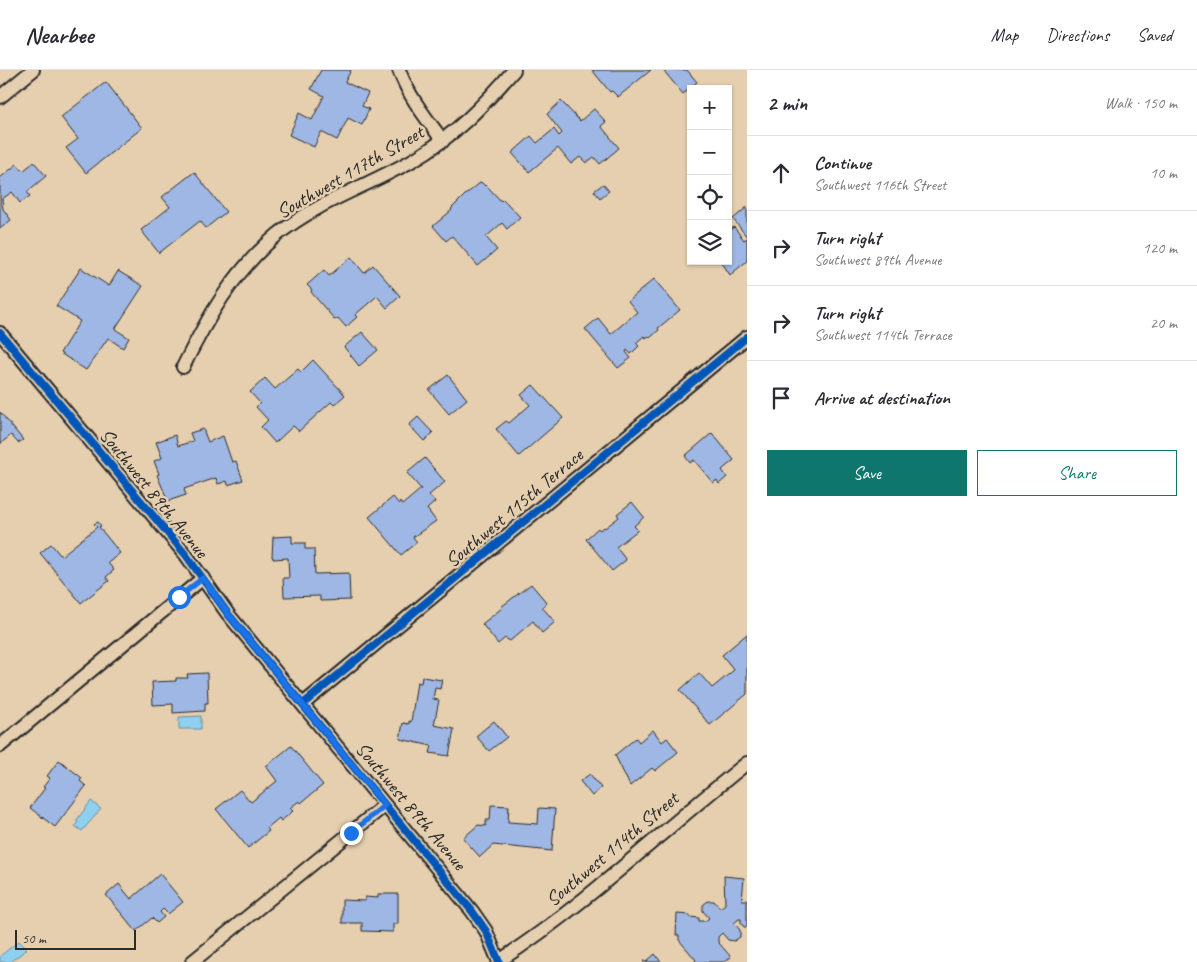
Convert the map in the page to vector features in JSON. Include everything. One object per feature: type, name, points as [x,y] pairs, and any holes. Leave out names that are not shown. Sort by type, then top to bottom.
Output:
[{"type":"street","points":[[0,97],[32,70]]},
{"type":"street","points":[[398,70],[416,104],[443,141]]},
{"type":"street","name":"Southwest 117th Street","points":[[183,367],[218,302],[249,263],[278,235],[305,216],[411,161],[443,141],[471,118],[514,70]]},
{"type":"street","name":"Southwest 89th Avenue","points":[[0,333],[180,548],[228,614],[472,910],[486,931],[499,961]]},
{"type":"street","name":"Southwest 115th Terrace","points":[[302,704],[747,337]]},
{"type":"street","points":[[0,746],[203,578]]},
{"type":"street","name":"Southwest 114th Street","points":[[499,961],[532,939],[574,906],[747,763]]},
{"type":"street","points":[[192,962],[385,805]]},
{"type":"water","points":[[201,716],[201,729],[179,729],[179,717]]},
{"type":"water","points":[[91,801],[101,809],[82,831],[75,826],[78,822],[76,821]]},
{"type":"water","points":[[19,941],[27,949],[10,962],[0,962],[0,956]]},
{"type":"building","points":[[321,70],[351,70],[345,82],[368,93],[362,106],[369,109],[362,125],[348,118],[337,140],[321,132],[314,147],[289,135],[299,113],[312,120],[324,96],[311,89]]},
{"type":"building","points":[[592,70],[651,70],[618,97],[612,91],[610,92]]},
{"type":"building","points":[[663,70],[687,70],[697,82],[694,85],[687,85],[687,91],[683,94]]},
{"type":"building","points":[[106,82],[142,128],[86,173],[66,148],[78,139],[61,117]]},
{"type":"building","points":[[561,101],[580,121],[594,109],[606,122],[601,126],[619,148],[600,164],[594,157],[586,163],[580,157],[571,164],[558,148],[529,172],[512,153],[531,136],[537,143],[554,129],[559,136],[562,133],[547,114]]},
{"type":"building","points":[[34,162],[46,176],[27,192],[30,196],[20,203],[12,192],[2,199],[3,209],[11,220],[0,229],[0,178],[17,164],[23,171]]},
{"type":"building","points":[[194,172],[226,212],[206,228],[200,221],[159,253],[141,230],[170,207],[162,197]]},
{"type":"building","points":[[481,182],[501,201],[503,199],[520,217],[507,229],[502,223],[486,237],[497,250],[478,266],[452,236],[446,241],[433,226]]},
{"type":"building","points":[[603,184],[609,191],[600,198],[594,191]]},
{"type":"building","points":[[747,207],[747,237],[733,219]]},
{"type":"building","points":[[734,227],[744,240],[747,238],[747,261],[730,275],[724,265],[732,265],[732,228]]},
{"type":"building","points":[[351,257],[364,273],[373,265],[400,296],[387,308],[377,296],[355,315],[357,317],[346,327],[338,318],[335,320],[307,285],[324,270],[329,276]]},
{"type":"building","points":[[81,268],[109,286],[118,271],[143,286],[115,329],[129,338],[123,348],[108,338],[86,370],[60,353],[80,321],[56,306]]},
{"type":"building","points":[[654,279],[680,310],[658,328],[659,330],[650,338],[649,336],[646,338],[644,336],[636,343],[639,346],[631,354],[627,350],[626,352],[631,358],[618,368],[585,329],[598,318],[611,334],[637,312],[628,301]]},
{"type":"building","points":[[362,332],[378,350],[359,366],[344,347]]},
{"type":"building","points":[[313,360],[345,395],[334,405],[331,402],[299,431],[293,426],[275,443],[261,427],[268,420],[256,407],[260,403],[250,392],[265,378],[275,389],[298,369],[301,372]]},
{"type":"building","points":[[448,375],[467,399],[449,414],[429,390]]},
{"type":"building","points":[[533,385],[563,418],[519,456],[496,429],[506,421],[509,423],[530,405],[521,395]]},
{"type":"building","points":[[0,412],[23,440],[18,443],[11,435],[0,444]]},
{"type":"building","points":[[418,417],[433,433],[424,441],[409,425]]},
{"type":"building","points":[[203,429],[208,442],[223,436],[232,462],[236,461],[243,480],[228,485],[227,481],[218,484],[216,478],[184,489],[186,495],[168,501],[157,475],[159,474],[154,461],[162,458],[156,442],[175,435],[178,446],[193,441],[190,433]]},
{"type":"building","points":[[712,433],[734,460],[722,470],[727,477],[719,484],[717,480],[713,483],[694,460],[690,463],[685,456]]},
{"type":"building","points":[[425,458],[445,482],[429,495],[435,502],[427,509],[436,521],[413,537],[417,542],[401,555],[369,517],[393,497],[402,505],[421,489],[407,473]]},
{"type":"building","points":[[632,502],[644,517],[634,526],[638,530],[616,547],[626,560],[612,571],[586,539],[598,528],[600,530],[605,528],[619,517],[617,514]]},
{"type":"building","points":[[98,522],[101,526],[99,527],[120,553],[108,563],[114,570],[106,577],[109,581],[81,603],[40,553],[51,544],[61,556],[97,527],[94,524]]},
{"type":"building","points":[[292,536],[292,543],[305,543],[305,549],[314,549],[315,574],[349,573],[350,600],[320,601],[320,596],[284,597],[283,578],[289,578],[288,558],[273,559],[273,537]]},
{"type":"building","points":[[531,584],[547,603],[542,607],[555,622],[542,633],[533,621],[510,641],[505,638],[498,644],[482,624]]},
{"type":"building","points":[[747,634],[747,694],[710,725],[680,690],[699,673],[712,688],[734,670],[722,655]]},
{"type":"building","points":[[207,673],[208,703],[205,703],[205,711],[173,713],[173,704],[153,705],[152,682],[176,681],[176,678],[188,678],[187,674]]},
{"type":"building","points":[[422,677],[442,680],[440,689],[435,688],[433,699],[439,700],[434,725],[454,729],[449,756],[430,753],[432,746],[400,739],[403,723],[409,724],[409,721],[411,722],[417,682],[421,683]]},
{"type":"building","points":[[494,721],[507,737],[489,751],[476,736]]},
{"type":"building","points":[[653,730],[662,742],[667,738],[678,752],[655,771],[652,768],[630,786],[615,755],[636,738],[639,742]]},
{"type":"building","points":[[291,746],[323,785],[301,803],[299,801],[290,808],[293,811],[281,821],[279,818],[267,828],[269,831],[248,848],[216,809],[240,790],[251,802],[277,781],[266,766]]},
{"type":"building","points":[[59,760],[82,778],[80,781],[86,786],[55,827],[30,808],[45,788],[43,787],[50,778],[47,776]]},
{"type":"building","points":[[590,774],[601,788],[592,796],[580,781]]},
{"type":"building","points":[[491,805],[509,806],[508,822],[538,824],[539,808],[555,809],[552,851],[493,845],[480,857],[463,838],[478,825],[486,826],[486,820],[490,820]]},
{"type":"building","points":[[160,874],[183,902],[168,914],[163,909],[160,912],[164,917],[157,923],[152,918],[136,931],[106,895],[119,884],[131,899]]},
{"type":"building","points":[[724,876],[744,878],[742,900],[747,900],[747,927],[744,927],[741,919],[739,919],[734,923],[740,930],[740,937],[734,941],[728,940],[722,933],[718,937],[718,942],[731,957],[725,962],[694,962],[696,960],[679,940],[679,935],[676,935],[677,914],[690,915],[690,917],[699,918],[699,921],[705,921],[709,918],[703,911],[703,905],[708,901],[714,901],[720,908],[725,904]]},
{"type":"building","points":[[378,894],[398,894],[398,924],[393,924],[393,932],[362,931],[362,923],[342,923],[342,900],[365,901],[365,897],[378,898]]},
{"type":"building","points":[[655,954],[661,962],[643,962],[647,961]]},
{"type":"cycle path","points":[[0,333],[186,555],[228,614],[472,911],[486,931],[499,962]]},
{"type":"cycle path","points":[[303,704],[747,337]]},
{"type":"route","points":[[179,597],[203,578],[228,614],[385,805],[351,833]]}]
